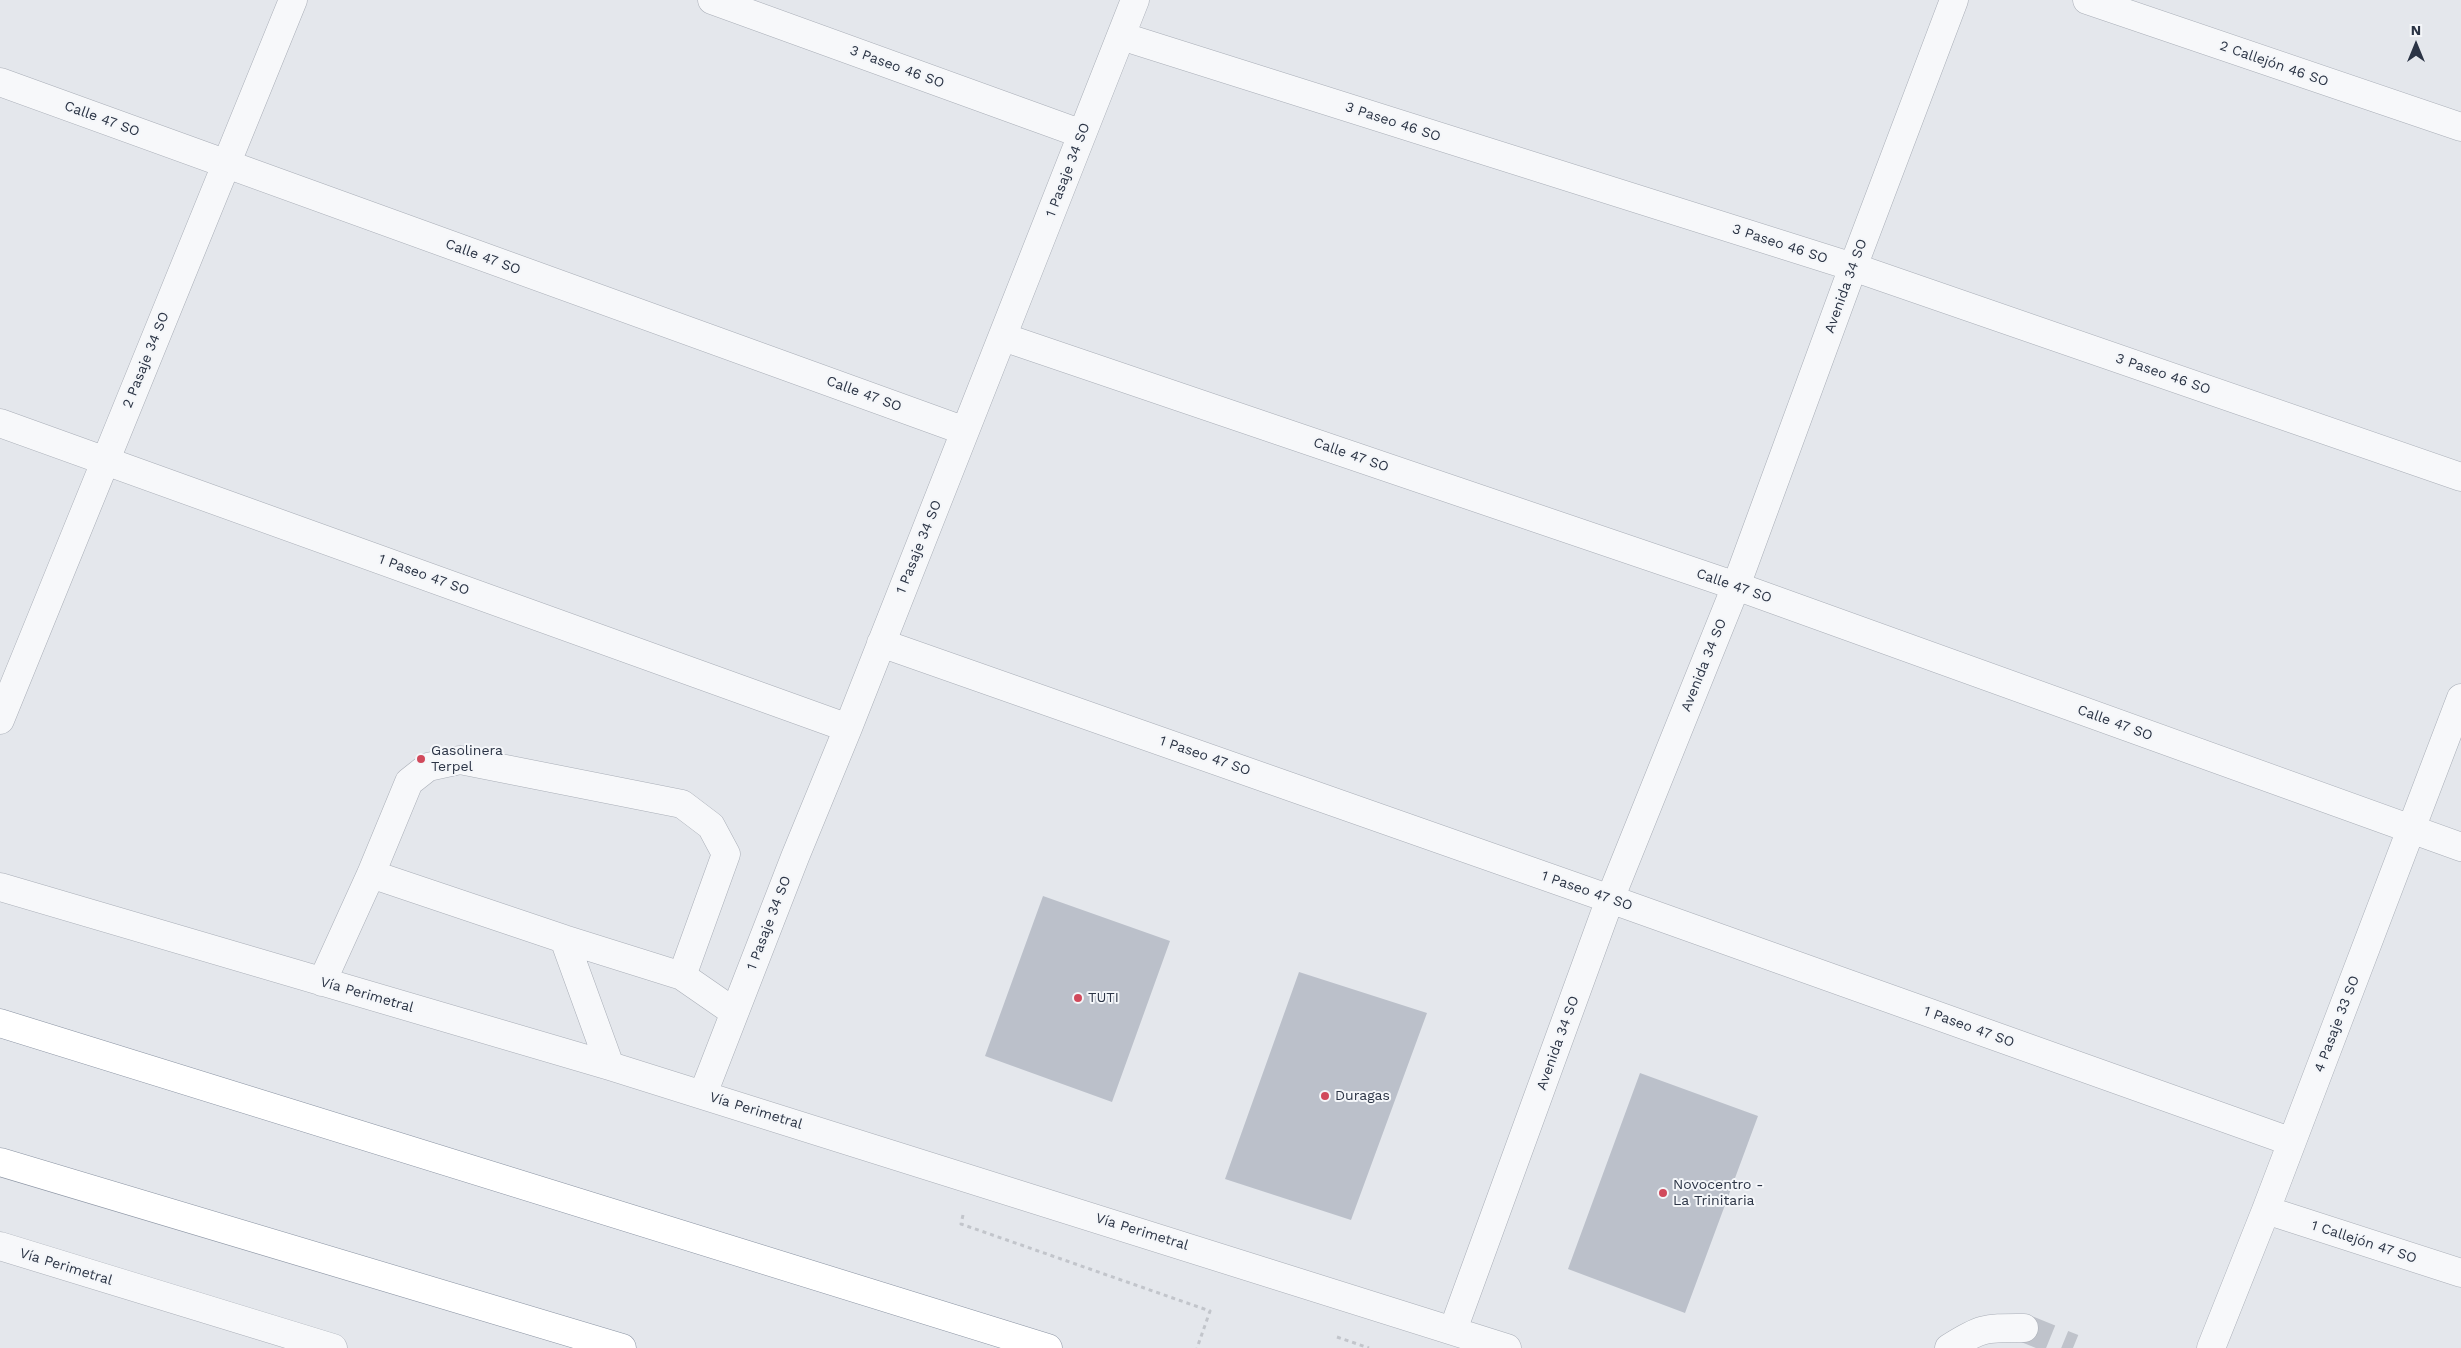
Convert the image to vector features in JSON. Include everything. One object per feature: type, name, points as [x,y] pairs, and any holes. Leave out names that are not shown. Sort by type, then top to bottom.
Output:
[{"type":"highway","points":[[0,1023],[1048,1348]]},
{"type":"highway","points":[[0,1162],[622,1348]]},
{"type":"street","name":"2 Pasaje 34 SO","points":[[0,720],[293,0]]},
{"type":"street","name":"3 Paseo 46 SO","points":[[712,0],[1082,134]]},
{"type":"street","name":"1 Pasaje 34 SO","points":[[703,1094],[1136,0]]},
{"type":"street","name":"Avenida 34 SO","points":[[1453,1330],[1610,899],[1736,586],[1853,267],[1954,0]]},
{"type":"street","name":"2 Callejón 46 SO","points":[[2087,0],[2461,127]]},
{"type":"street","name":"3 Paseo 46 SO","points":[[1121,36],[1853,267],[2461,477]]},
{"type":"street","name":"Calle 47 SO","points":[[0,82],[965,431]]},
{"type":"street","name":"Calle 47 SO","points":[[1002,337],[1736,586],[2461,847]]},
{"type":"street","name":"1 Paseo 47 SO","points":[[0,423],[848,728]]},
{"type":"street","name":"1 Paseo 47 SO","points":[[882,643],[1610,899],[2292,1142]]},
{"type":"street","name":"4 Pasaje 33 SO","points":[[2210,1348],[2266,1210],[2461,698]]},
{"type":"street","points":[[322,982],[371,874],[409,782],[428,767],[460,760],[682,804],[711,826],[726,854],[682,976]]},
{"type":"street","points":[[371,874],[564,939],[682,976],[734,1012]]},
{"type":"street","name":"Vía Perimetral","points":[[0,887],[703,1094],[1507,1348]]},
{"type":"street","points":[[564,939],[610,1066]]},
{"type":"street","name":"1 Callejón 47 SO","points":[[2266,1210],[2461,1273]]},
{"type":"street","name":"Vía Perimetral","points":[[0,1246],[333,1348]]},
{"type":"street","points":[[1949,1348],[1977,1331],[1990,1328],[2024,1328]]},
{"type":"path","points":[[961,1224],[1210,1311],[1197,1348]]},
{"type":"building","name":"TUTI","points":[[1043,896],[1170,941],[1112,1102],[985,1056]]},
{"type":"building","name":"Duragas","points":[[1299,972],[1427,1013],[1351,1220],[1225,1179]]},
{"type":"building","name":"Novocentro - La Trinitaria","points":[[1640,1073],[1758,1116],[1685,1313],[1568,1269]]},
{"type":"tunnel","points":[[2024,1328],[2073,1348]]},
{"type":"place","name":"Gasolinera Terpel","points":[[421,759]]},
{"type":"place","name":"TUTI","points":[[1078,998]]},
{"type":"place","name":"Duragas","points":[[1325,1096]]},
{"type":"place","name":"Novocentro - La Trinitaria","points":[[1663,1193]]}]
